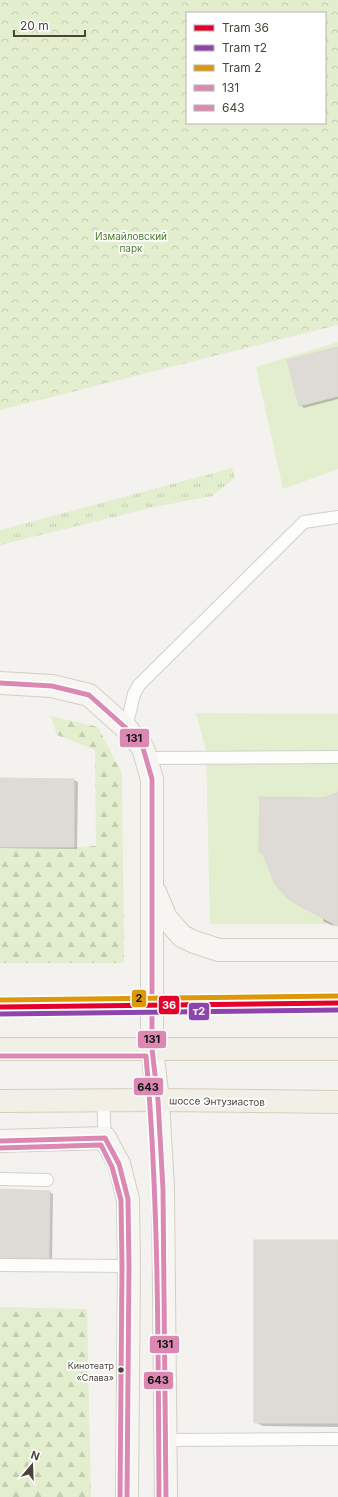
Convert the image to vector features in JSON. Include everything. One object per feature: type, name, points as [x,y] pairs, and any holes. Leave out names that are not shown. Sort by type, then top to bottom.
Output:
[{"type":"main road","points":[[0,683],[52,686],[89,695],[126,728],[142,748],[152,779],[152,1049],[158,1100],[163,1189],[166,1497]]},
{"type":"main road","points":[[153,887],[166,918],[182,936],[194,942],[219,950],[338,950]]},
{"type":"main road","points":[[0,1049],[338,1049]]},
{"type":"main road","name":"шоссе Энтузиастов","points":[[0,1101],[158,1100],[338,1102]]},
{"type":"main road","points":[[0,1140],[104,1138],[119,1164],[128,1199],[129,1266],[127,1497]]},
{"type":"lane","points":[[126,728],[134,694],[139,685],[304,522],[338,517]]},
{"type":"lane","points":[[145,758],[338,757]]},
{"type":"lane","points":[[103,1101],[104,1138]]},
{"type":"lane","points":[[0,1178],[47,1180]]},
{"type":"lane","points":[[0,1265],[129,1266]]},
{"type":"lane","points":[[166,1440],[338,1439]]},
{"type":"green space","name":"Измайловский парк","points":[[0,0],[338,0],[338,325],[0,410]]},
{"type":"green space","points":[[338,342],[338,469],[283,489],[256,367]]},
{"type":"green space","points":[[232,468],[235,478],[212,496],[159,506],[0,545],[0,530]]},
{"type":"green space","points":[[196,713],[338,714],[338,924],[210,924],[206,751]]},
{"type":"green space","points":[[51,716],[98,727],[122,774],[124,963],[0,963],[0,847],[96,846],[95,750],[57,735]]},
{"type":"green space","points":[[0,1307],[87,1309],[91,1497],[0,1497]]},
{"type":"building","points":[[338,347],[338,396],[299,406],[287,360]]},
{"type":"building","points":[[0,778],[74,779],[74,847],[0,847]]},
{"type":"building","points":[[338,792],[338,926],[287,898],[275,884],[262,852],[259,852],[260,797],[324,798]]},
{"type":"building","points":[[0,1189],[50,1191],[49,1258],[0,1258]]},
{"type":"building","points":[[254,1240],[338,1240],[338,1423],[254,1423]]},
{"type":"tram line","name":"2","points":[[0,1000],[338,996]]},
{"type":"tram line","name":"36","points":[[0,1007],[338,1003]]},
{"type":"tram line","name":"т2","points":[[0,1014],[338,1010]]},
{"type":"transit line","name":"131","points":[[0,683],[52,686],[89,695],[126,728],[143,748],[152,779],[152,1049],[158,1100],[163,1189],[166,1497]]},
{"type":"transit line","name":"643","points":[[0,1056],[146,1056],[156,1221],[159,1497]]},
{"type":"transit line","name":"131","points":[[0,1141],[105,1138],[119,1164],[128,1199],[129,1266],[127,1497]]},
{"type":"transit line","name":"643","points":[[0,1148],[101,1145],[112,1167],[121,1200],[122,1266],[120,1497]]},
{"type":"place","name":"Кинотеатр «Слава»","points":[[121,1370]]}]
